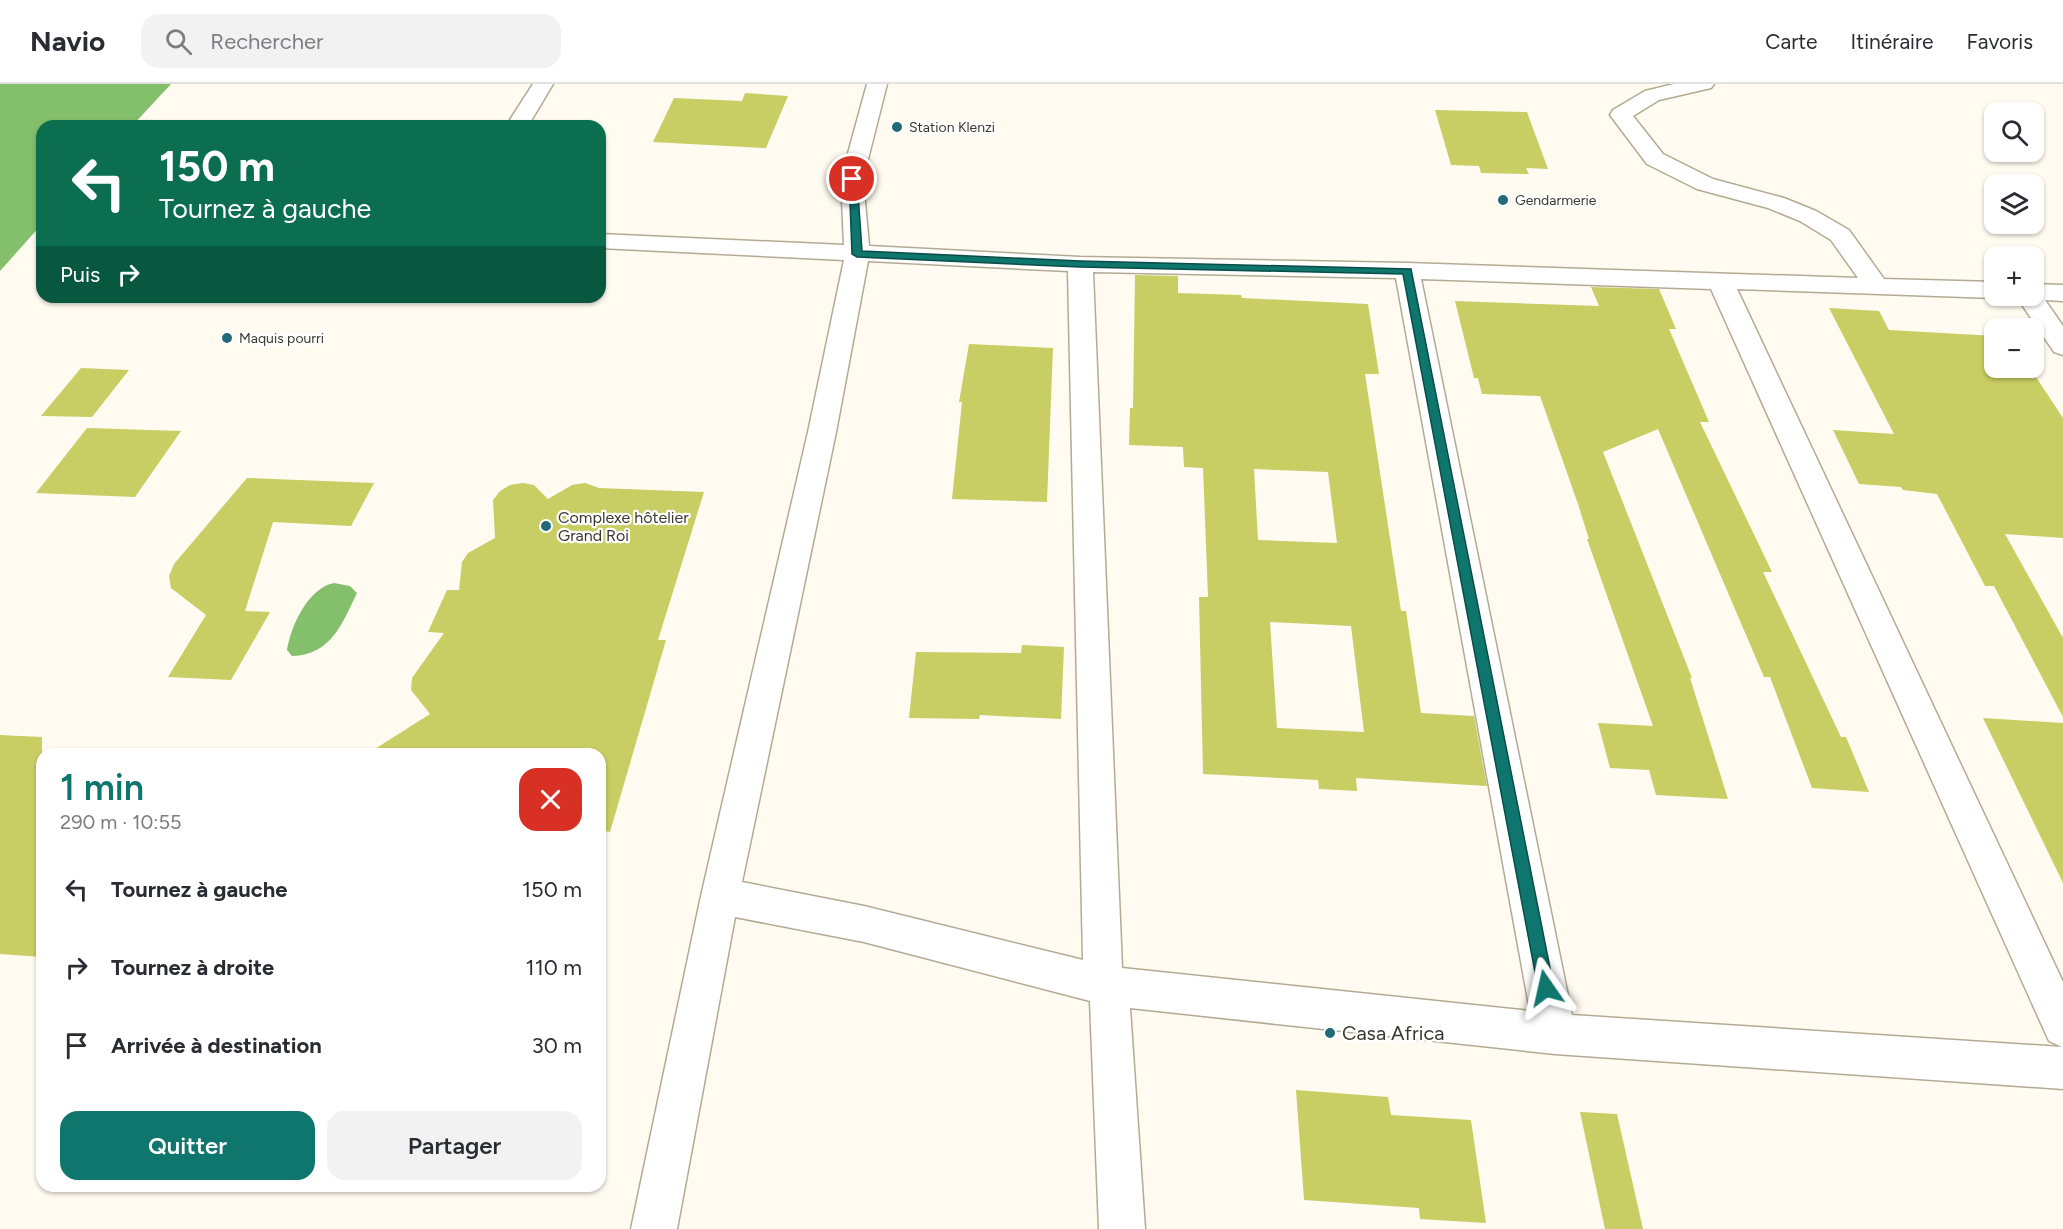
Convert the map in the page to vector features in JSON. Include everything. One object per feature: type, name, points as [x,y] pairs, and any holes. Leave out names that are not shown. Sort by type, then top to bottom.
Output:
[{"type":"street","points":[[521,120],[543,84]]},
{"type":"street","points":[[654,1229],[720,896],[822,432],[857,254],[852,179],[877,84]]},
{"type":"street","points":[[1704,84],[1652,95],[1621,115],[1655,159],[1706,184],[1776,203],[1808,216],[1840,236],[1876,285]]},
{"type":"street","points":[[606,241],[1080,264],[1407,271],[1984,290]]},
{"type":"street","points":[[1080,264],[1106,985],[1122,1229]]},
{"type":"street","points":[[1407,271],[1555,1034]]},
{"type":"street","points":[[1721,282],[2063,1027]]},
{"type":"street","points":[[2044,293],[2063,294]]},
{"type":"street","points":[[2036,306],[2063,346]]},
{"type":"street","points":[[720,896],[864,924],[1106,985],[1555,1034],[2063,1068]]},
{"type":"shaded area","points":[[0,84],[171,84],[138,120],[36,120],[36,231],[0,271]]},
{"type":"shaded area","points":[[334,583],[350,586],[357,593],[346,616],[334,636],[326,644],[305,654],[292,656],[287,650],[289,640],[302,609],[316,592]]},
{"type":"building","points":[[745,93],[788,96],[766,148],[653,142],[674,98],[742,101]]},
{"type":"building","points":[[1435,110],[1527,112],[1548,169],[1526,168],[1529,174],[1481,173],[1479,166],[1451,165]]},
{"type":"building","points":[[1135,275],[1178,276],[1178,293],[1368,304],[1379,374],[1365,374],[1401,611],[1406,611],[1421,713],[1474,716],[1487,786],[1356,778],[1357,791],[1319,789],[1318,780],[1203,774],[1199,597],[1208,597],[1203,468],[1184,467],[1183,447],[1129,445],[1130,408],[1133,408]],"holes":[[[1254,469],[1328,472],[1337,543],[1258,540]],[[1270,622],[1351,626],[1364,732],[1277,728]]]},
{"type":"building","points":[[1591,287],[1659,289],[1676,329],[1669,329],[1709,422],[1700,422],[1772,572],[1763,572],[1841,737],[1846,737],[1869,792],[1812,788],[1770,677],[1764,677],[1658,429],[1603,452],[1692,678],[1690,678],[1728,799],[1656,795],[1649,770],[1610,768],[1598,723],[1653,726],[1587,539],[1589,539],[1578,504],[1540,396],[1482,394],[1478,378],[1474,378],[1455,301],[1599,306]]},
{"type":"building","points":[[1829,308],[1879,311],[1889,330],[1984,335],[1984,378],[2037,378],[2063,418],[2063,538],[2005,534],[2063,638],[2063,717],[1994,586],[1985,586],[1937,494],[1903,490],[1901,487],[1859,484],[1833,430],[1894,434]]},
{"type":"building","points":[[969,344],[1053,348],[1047,502],[952,499],[962,402],[959,402]]},
{"type":"building","points":[[81,368],[129,370],[92,417],[41,416]]},
{"type":"building","points":[[87,428],[181,431],[135,497],[36,493]]},
{"type":"building","points":[[247,478],[374,483],[351,526],[273,522],[245,611],[270,612],[231,680],[168,677],[206,615],[171,588],[169,576],[174,564]]},
{"type":"building","points":[[523,483],[534,485],[548,499],[572,485],[585,483],[599,488],[704,492],[658,640],[666,640],[610,832],[606,831],[606,748],[376,748],[430,714],[411,690],[412,678],[444,633],[428,632],[447,590],[459,590],[462,562],[468,553],[495,538],[493,500],[500,491],[510,485]]},
{"type":"building","points":[[1022,645],[1064,647],[1061,719],[980,715],[979,719],[909,718],[916,652],[1021,653]]},
{"type":"building","points":[[1983,718],[2063,723],[2063,883]]},
{"type":"building","points":[[0,735],[42,737],[42,748],[36,748],[36,957],[0,954]]},
{"type":"building","points":[[1296,1090],[1388,1097],[1391,1115],[1471,1120],[1486,1223],[1420,1219],[1419,1208],[1304,1200]]},
{"type":"building","points":[[1580,1112],[1617,1114],[1643,1229],[1605,1229]]},
{"type":"place","name":"Station Klenzi","points":[[897,127]]},
{"type":"place","name":"Gendarmerie","points":[[1503,200]]},
{"type":"place","name":"Maquis pourri","points":[[227,338]]},
{"type":"place","name":"Complexe hôtelier Grand Roi","points":[[546,526]]},
{"type":"place","name":"Casa Africa","points":[[1330,1033]]},
{"type":"route","points":[[852,179],[857,254],[1080,264],[1407,271],[1546,988]]}]
